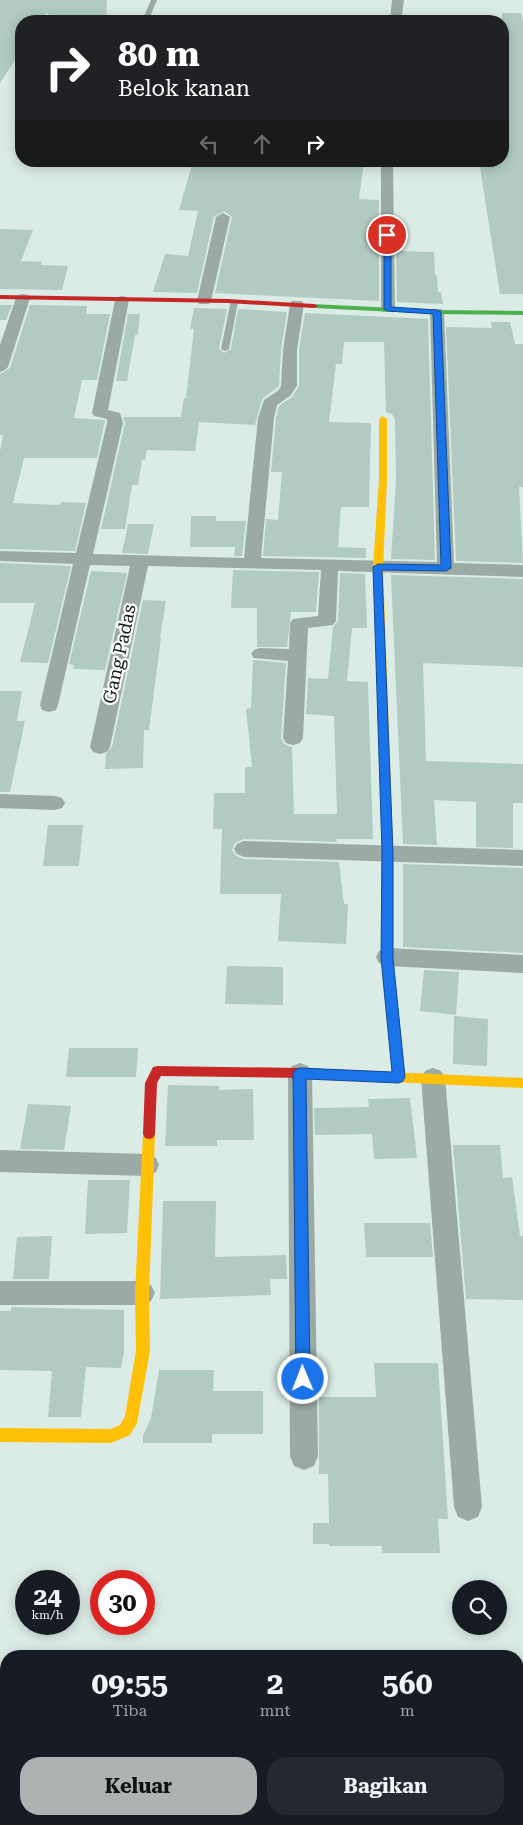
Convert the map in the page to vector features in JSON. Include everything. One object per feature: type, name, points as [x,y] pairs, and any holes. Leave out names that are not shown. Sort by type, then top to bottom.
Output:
[{"type":"street","points":[[397,15],[398,0]]},
{"type":"street","points":[[387,167],[388,309]]},
{"type":"street","points":[[204,301],[223,218]]},
{"type":"street","points":[[0,297],[204,301],[437,312],[523,313]]},
{"type":"street","points":[[0,367],[24,298]]},
{"type":"street","points":[[49,705],[115,423],[114,416],[100,413],[122,300]]},
{"type":"street","points":[[252,564],[266,418],[270,403],[285,393],[289,386],[290,350],[297,304]]},
{"type":"street","points":[[437,312],[446,568]]},
{"type":"street","points":[[383,419],[383,480],[378,567],[388,852],[387,958],[399,1077]]},
{"type":"street","points":[[0,556],[84,560],[523,571]]},
{"type":"street","name":"Gang Padas","points":[[100,747],[140,561]]},
{"type":"street","points":[[293,738],[299,622],[327,621],[330,566]]},
{"type":"street","points":[[260,654],[296,655]]},
{"type":"street","points":[[0,801],[55,803]]},
{"type":"street","points":[[244,848],[523,858]]},
{"type":"street","points":[[387,958],[523,964]]},
{"type":"street","points":[[0,1435],[111,1436],[125,1430],[134,1410],[143,1351],[142,1293],[151,1083],[157,1071],[300,1073],[433,1078],[523,1084]]},
{"type":"street","points":[[300,1073],[304,1456]]},
{"type":"street","points":[[433,1078],[468,1507]]},
{"type":"street","points":[[0,1161],[147,1165]]},
{"type":"street","points":[[0,1293],[142,1293]]},
{"type":"lane","points":[[148,15],[154,0]]},
{"type":"lane","points":[[225,349],[234,302]]},
{"type":"building","points":[[0,0],[107,0],[106,15],[50,15],[46,13],[45,15],[15,15],[15,60],[0,83]]},
{"type":"building","points":[[502,13],[521,13],[523,22],[523,294],[500,294],[480,167],[509,167],[509,15],[502,15]]},
{"type":"building","points":[[191,167],[363,167],[359,199],[379,200],[379,301],[215,293],[232,217],[224,211],[214,217],[197,293],[153,292],[165,254],[188,256],[198,211],[179,210]]},
{"type":"building","points":[[0,229],[33,230],[21,261],[42,262],[41,265],[68,266],[62,290],[0,289]]},
{"type":"building","points":[[396,251],[434,252],[435,275],[437,275],[438,292],[441,292],[443,304],[397,302]]},
{"type":"building","points":[[0,305],[12,305],[6,320],[0,320]]},
{"type":"building","points":[[30,305],[87,306],[86,314],[110,314],[97,380],[82,380],[74,418],[105,420],[97,458],[24,458],[13,503],[60,505],[61,502],[86,503],[75,551],[0,549],[0,451],[3,435],[0,435],[0,374],[10,368]]},
{"type":"building","points":[[194,308],[227,309],[219,349],[224,353],[231,349],[238,309],[287,312],[281,350],[279,386],[262,399],[255,425],[199,422],[195,451],[147,450],[145,460],[142,460],[138,485],[132,485],[125,529],[101,529],[125,423],[123,417],[181,417],[184,398],[186,398],[194,329],[190,329]]},
{"type":"building","points":[[305,313],[428,319],[435,560],[391,559],[396,480],[395,419],[392,414],[386,412],[384,342],[344,342],[342,364],[336,364],[329,422],[371,423],[369,507],[341,507],[338,547],[366,548],[366,558],[263,556],[266,519],[278,520],[282,472],[271,472],[276,418],[279,406],[292,397],[299,386],[299,350]]},
{"type":"building","points":[[128,314],[140,314],[138,335],[135,335],[127,381],[116,381]]},
{"type":"building","points":[[491,322],[510,322],[515,344],[523,344],[523,487],[519,487],[523,563],[456,561],[446,327],[492,328]]},
{"type":"building","points":[[191,516],[216,516],[216,521],[246,521],[242,556],[234,556],[235,547],[190,547]]},
{"type":"building","points":[[128,524],[154,524],[148,554],[122,553]]},
{"type":"building","points":[[0,563],[71,566],[48,663],[20,662],[35,603],[0,603]]},
{"type":"building","points":[[233,570],[319,572],[316,612],[291,612],[287,647],[257,647],[257,608],[231,608]]},
{"type":"building","points":[[91,571],[127,573],[105,670],[73,669],[74,665],[69,664]]},
{"type":"building","points":[[340,573],[365,574],[367,628],[352,628],[347,681],[368,682],[373,839],[336,839],[337,842],[244,839],[235,843],[232,850],[236,856],[244,859],[339,862],[344,904],[348,904],[346,944],[278,941],[281,894],[220,894],[222,829],[213,829],[214,793],[245,793],[245,767],[252,767],[246,709],[251,708],[253,660],[286,663],[281,738],[284,744],[292,747],[294,814],[337,814],[334,716],[306,714],[308,678],[328,679],[333,627],[338,621]]},
{"type":"building","points":[[391,575],[523,579],[523,667],[423,663],[426,761],[523,764],[523,803],[513,803],[513,848],[476,847],[476,802],[434,800],[437,845],[403,844]]},
{"type":"building","points":[[143,600],[166,601],[149,730],[144,730],[143,768],[105,769],[106,754],[112,747]]},
{"type":"building","points":[[0,691],[22,691],[17,721],[25,721],[10,792],[0,792]]},
{"type":"building","points":[[48,825],[83,825],[79,866],[43,866]]},
{"type":"building","points":[[403,864],[523,868],[523,953],[403,947]]},
{"type":"building","points":[[227,966],[283,967],[283,1005],[225,1004]]},
{"type":"building","points":[[424,970],[459,972],[456,1015],[420,1011]]},
{"type":"building","points":[[454,1016],[488,1019],[487,1066],[453,1064]]},
{"type":"building","points":[[69,1048],[138,1048],[136,1077],[66,1077]]},
{"type":"building","points":[[168,1085],[219,1086],[219,1090],[253,1089],[254,1140],[217,1140],[217,1146],[165,1146]]},
{"type":"building","points":[[410,1098],[417,1158],[374,1159],[372,1134],[315,1135],[314,1108],[369,1107],[368,1099]]},
{"type":"building","points":[[28,1104],[71,1106],[64,1150],[20,1149]]},
{"type":"building","points":[[453,1145],[500,1145],[503,1178],[512,1177],[520,1236],[523,1236],[523,1300],[466,1299]]},
{"type":"building","points":[[88,1180],[130,1180],[127,1233],[85,1234]]},
{"type":"building","points":[[163,1201],[216,1201],[215,1257],[286,1255],[287,1279],[270,1279],[271,1295],[160,1299]]},
{"type":"building","points":[[364,1223],[430,1223],[433,1257],[366,1257]]},
{"type":"building","points":[[52,1236],[49,1279],[13,1279],[17,1237]]},
{"type":"building","points":[[11,1307],[124,1310],[124,1351],[121,1368],[86,1367],[81,1417],[48,1417],[52,1371],[0,1370],[0,1311],[11,1311]]},
{"type":"building","points":[[374,1363],[438,1363],[448,1519],[438,1519],[440,1553],[382,1553],[382,1546],[329,1546],[329,1544],[313,1544],[313,1523],[329,1523],[328,1474],[319,1474],[319,1397],[376,1397]]},
{"type":"building","points":[[159,1370],[214,1370],[213,1391],[263,1391],[263,1434],[212,1434],[212,1443],[143,1443],[143,1435],[151,1418]]},
{"type":"traffic: fast","points":[[314,306],[437,312],[523,313]]},
{"type":"traffic: fast","points":[[387,816],[387,957],[399,1077]]},
{"type":"traffic: slow","points":[[383,419],[383,480],[378,567],[387,816]]},
{"type":"traffic: slow","points":[[390,1077],[523,1083]]},
{"type":"traffic: slow","points":[[0,1435],[111,1436],[125,1430],[132,1418],[143,1351],[142,1293],[149,1134]]},
{"type":"traffic: jam","points":[[0,297],[228,301],[314,306]]},
{"type":"traffic: jam","points":[[149,1134],[151,1083],[157,1071],[300,1073],[390,1077]]},
{"type":"route","points":[[303,1379],[300,1073],[399,1077],[387,958],[388,852],[378,567],[446,568],[437,312],[388,309],[387,235]]}]
